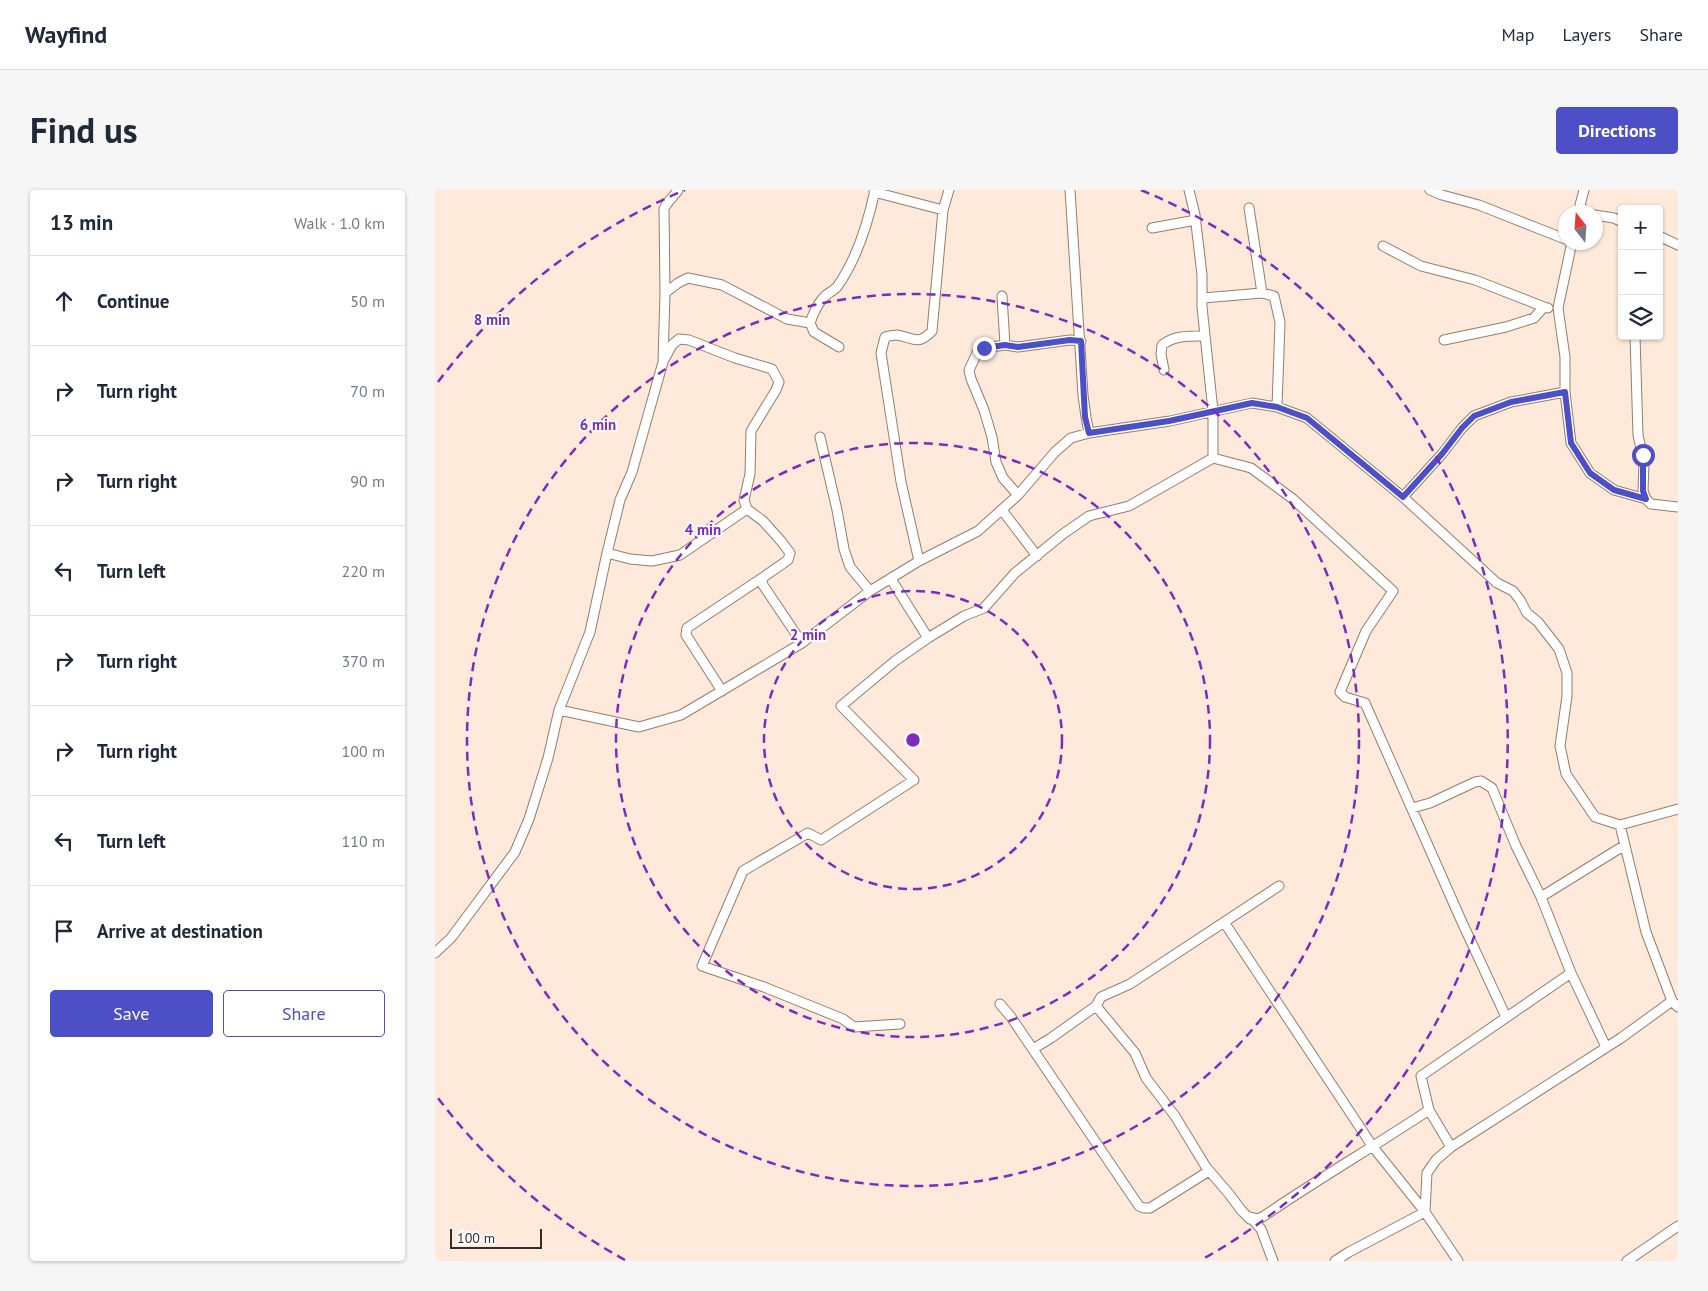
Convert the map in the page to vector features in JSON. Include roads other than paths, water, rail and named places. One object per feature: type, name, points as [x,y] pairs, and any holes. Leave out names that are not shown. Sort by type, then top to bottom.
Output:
[{"type":"street","points":[[663,362],[665,293],[664,209],[666,204],[675,197],[678,190]]},
{"type":"street","points":[[919,561],[901,482],[881,353],[885,337],[896,335],[919,340],[925,339],[931,331],[943,210],[949,190]]},
{"type":"street","points":[[1070,190],[1085,417],[1089,433]]},
{"type":"street","points":[[1189,190],[1196,220],[1202,275],[1202,307],[1213,412],[1213,458]]},
{"type":"street","points":[[1429,190],[1479,205],[1558,236]]},
{"type":"street","points":[[1580,205],[1584,190]]},
{"type":"street","points":[[839,346],[815,332],[811,323],[813,315],[823,298],[836,288],[853,258],[863,235],[875,191],[943,210]]},
{"type":"street","points":[[1249,208],[1262,293]]},
{"type":"street","points":[[1603,216],[1618,220]]},
{"type":"street","points":[[1151,228],[1196,220]]},
{"type":"street","points":[[1663,238],[1678,245]]},
{"type":"street","points":[[1383,246],[1421,266],[1475,280],[1544,307],[1558,308]]},
{"type":"street","points":[[1570,250],[1558,308],[1565,357],[1565,392],[1571,443],[1590,473],[1614,490],[1646,499]]},
{"type":"street","points":[[665,293],[688,278],[723,285],[787,319],[811,323]]},
{"type":"street","points":[[1203,298],[1262,293],[1274,296],[1280,322],[1277,407]]},
{"type":"street","points":[[1002,296],[1005,345]]},
{"type":"street","points":[[1444,340],[1506,327],[1534,318],[1544,307]]},
{"type":"street","points":[[1164,370],[1161,354],[1162,345],[1168,340],[1177,337],[1205,336]]},
{"type":"street","points":[[435,953],[451,938],[515,852],[529,819],[548,758],[559,710],[589,632],[620,500],[632,472],[663,362],[672,344],[679,339],[689,340],[735,358],[772,369],[779,382],[777,390],[751,432],[750,474],[744,500],[747,509],[763,521],[781,540],[790,553],[788,560],[687,628],[686,635],[721,692]]},
{"type":"street","points":[[1635,340],[1638,435],[1643,455],[1643,491],[1646,499],[1651,504],[1678,507]]},
{"type":"street","points":[[1017,495],[1003,478],[995,462],[987,419],[969,370],[977,353],[984,348],[1005,345],[1018,347],[1052,341],[1081,341]]},
{"type":"street","points":[[1403,497],[1474,416],[1511,402],[1565,392]]},
{"type":"street","points":[[559,710],[639,727],[681,714],[802,643],[870,592],[919,561],[978,531],[1002,510],[1055,452],[1071,438],[1089,433],[1169,421],[1252,403],[1277,407],[1307,418],[1403,497],[1497,583],[1513,591],[1527,613],[1538,622],[1559,649],[1567,673],[1565,710],[1560,746],[1566,774],[1595,817],[1620,825],[1678,809]]},
{"type":"street","points":[[820,437],[844,549],[851,567],[870,592]]},
{"type":"street","points":[[900,1024],[854,1027],[843,1019],[764,987],[702,966],[743,871],[808,833],[821,840],[914,780],[841,706],[895,660],[964,616],[985,608],[1015,573],[1089,516],[1129,506],[1213,458],[1251,468],[1293,499],[1393,591],[1366,631],[1339,692],[1345,697],[1365,703],[1461,920],[1507,1016]]},
{"type":"street","points":[[607,552],[630,559],[652,561],[680,555],[747,509]]},
{"type":"street","points":[[1002,510],[1037,556]]},
{"type":"street","points":[[761,578],[763,585],[802,643]]},
{"type":"street","points":[[891,579],[928,638]]},
{"type":"street","points":[[1412,808],[1475,782],[1481,781],[1492,788],[1516,846],[1541,897],[1571,973],[1606,1047]]},
{"type":"street","points":[[1425,1212],[1427,1173],[1436,1160],[1451,1147],[1675,1004],[1645,932],[1620,825]]},
{"type":"street","points":[[1541,897],[1625,845]]},
{"type":"street","points":[[1033,1049],[1097,1006],[1101,997],[1129,984],[1279,886]]},
{"type":"street","points":[[1223,922],[1373,1147],[1425,1212],[1458,1261]]},
{"type":"street","points":[[1451,1147],[1429,1110],[1421,1076],[1571,973]]},
{"type":"street","points":[[1000,1004],[1011,1017],[1139,1206],[1150,1208],[1209,1171]]},
{"type":"street","points":[[1097,1006],[1135,1053],[1146,1078],[1175,1116],[1209,1171],[1241,1210],[1251,1219],[1250,1217],[1259,1219],[1264,1216],[1429,1110]]},
{"type":"street","points":[[1335,1261],[1425,1212]]},
{"type":"street","points":[[1250,1217],[1261,1229],[1273,1261]]},
{"type":"street","points":[[1627,1261],[1678,1226]]}]
